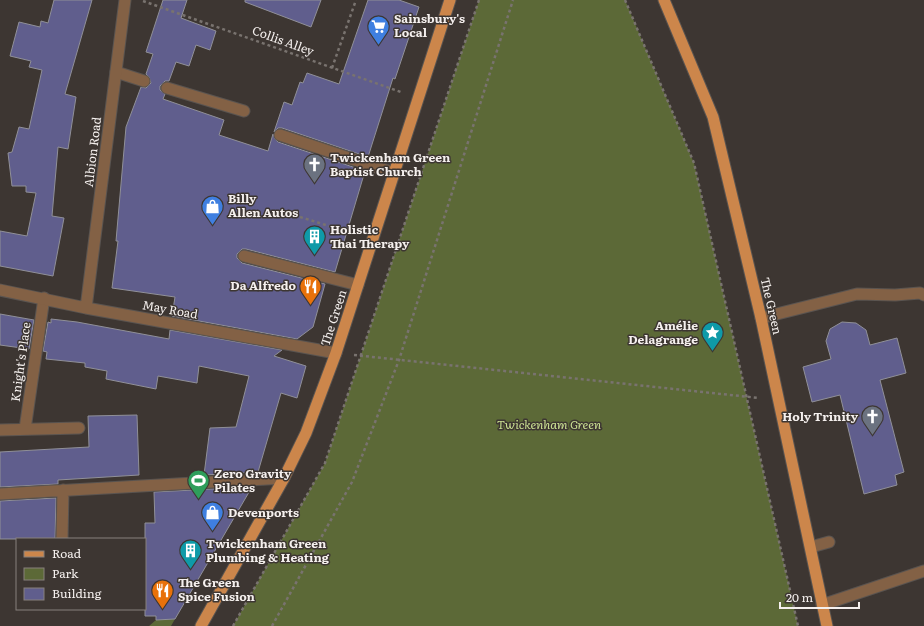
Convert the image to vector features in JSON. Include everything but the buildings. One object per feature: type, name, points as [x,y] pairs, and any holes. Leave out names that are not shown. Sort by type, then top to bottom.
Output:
[{"type":"main road","name":"The Green","points":[[201,626],[284,478],[306,433],[336,353],[450,0]]},
{"type":"main road","name":"The Green","points":[[664,0],[713,117],[761,318],[826,626]]},
{"type":"street","name":"Albion Road","points":[[86,308],[125,0]]},
{"type":"street","points":[[116,72],[144,81]]},
{"type":"street","points":[[167,88],[244,111]]},
{"type":"street","points":[[280,135],[394,173]]},
{"type":"street","points":[[244,256],[358,285]]},
{"type":"street","name":"May Road","points":[[0,290],[86,308],[336,353]]},
{"type":"street","points":[[761,318],[857,294],[895,295],[920,293],[924,295]]},
{"type":"street","name":"Knight's Place","points":[[25,429],[44,298]]},
{"type":"street","points":[[0,430],[79,428]]},
{"type":"street","points":[[0,494],[284,478]]},
{"type":"street","points":[[62,538],[63,490]]},
{"type":"street","points":[[810,547],[829,542]]},
{"type":"street","points":[[822,605],[924,571]]},
{"type":"path","name":"Collis Alley","points":[[141,0],[418,98]]},
{"type":"path","points":[[332,68],[356,0]]},
{"type":"path","points":[[272,626],[352,482],[399,360],[512,0]]},
{"type":"path","points":[[625,0],[694,163],[748,397],[798,626]]},
{"type":"path","points":[[300,217],[373,239]]},
{"type":"path","points":[[336,353],[748,397],[778,398]]},
{"type":"green space","name":"Twickenham Green","points":[[479,0],[625,0],[694,163],[798,626],[233,626],[325,463]]},
{"type":"green space","points":[[175,619],[171,626],[149,626],[156,620]]},
{"type":"place","name":"Sainsbury's Local","points":[[379,46]]},
{"type":"place","name":"Twickenham Green Baptist Church","points":[[315,184]]},
{"type":"place","name":"Billy Allen Autos","points":[[212,226]]},
{"type":"place","name":"Holistic Thai Therapy","points":[[315,256]]},
{"type":"place","name":"Da Alfredo","points":[[311,306]]},
{"type":"place","name":"Amélie Delagrange","points":[[713,352]]},
{"type":"place","name":"Holy Trinity","points":[[873,436]]},
{"type":"place","name":"Zero Gravity Pilates","points":[[199,500]]},
{"type":"place","name":"Devenports","points":[[212,532]]},
{"type":"place","name":"Twickenham Green Plumbing & Heating","points":[[191,570]]},
{"type":"place","name":"The Green Spice Fusion","points":[[162,610]]}]
